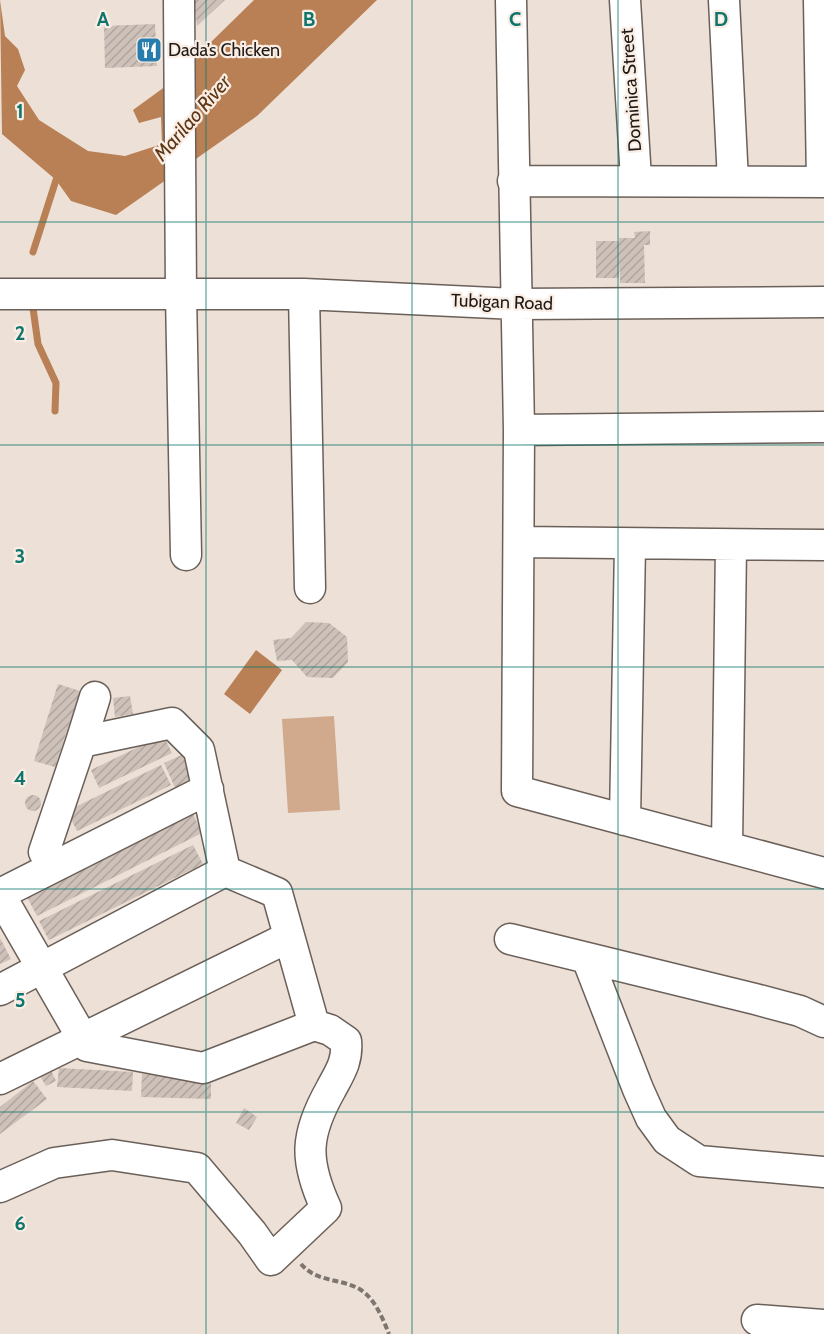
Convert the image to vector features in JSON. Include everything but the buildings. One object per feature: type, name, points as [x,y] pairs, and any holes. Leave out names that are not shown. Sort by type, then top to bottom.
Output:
[{"type":"street","points":[[179,0],[186,555]]},
{"type":"street","points":[[511,0],[519,430],[517,791],[824,873]]},
{"type":"street","name":"Dominica Street","points":[[625,0],[636,179]]},
{"type":"street","points":[[724,0],[733,181]]},
{"type":"street","points":[[513,181],[636,179],[823,182],[819,0]]},
{"type":"street","name":"Tubigan Road","points":[[0,294],[304,294],[515,304],[824,302]]},
{"type":"street","points":[[304,294],[310,588]]},
{"type":"street","points":[[519,430],[824,427]]},
{"type":"street","points":[[519,542],[824,545]]},
{"type":"street","points":[[625,820],[630,544]]},
{"type":"street","points":[[727,847],[731,545]]},
{"type":"street","points":[[53,867],[44,852],[95,697]]},
{"type":"street","points":[[81,742],[172,723],[199,750],[225,871]]},
{"type":"street","points":[[0,1186],[54,1163],[112,1155],[197,1168],[252,1233],[271,1260],[326,1208],[318,1191],[308,1153],[317,1113],[347,1058],[346,1041],[330,1030],[314,1025],[203,1068],[87,1046],[0,895],[208,789]]},
{"type":"street","points":[[225,871],[277,893],[314,1025]]},
{"type":"street","points":[[0,990],[225,871]]},
{"type":"street","points":[[0,1080],[290,938]]},
{"type":"street","points":[[510,939],[800,1011],[824,1023]]},
{"type":"street","points":[[587,958],[638,1089],[651,1118],[667,1140],[699,1161],[824,1172]]},
{"type":"street","points":[[757,1320],[824,1325]]},
{"type":"path","points":[[286,1248],[305,1270],[319,1278],[361,1290],[372,1302],[389,1334]]},
{"type":"shaded area","points":[[334,716],[340,810],[288,813],[282,719]]},
{"type":"water","name":"Marilao River","points":[[0,0],[5,36],[18,49],[25,70],[17,86],[39,120],[88,151],[125,156],[162,144],[161,117],[139,123],[133,110],[166,86],[254,0],[377,0],[257,116],[116,215],[71,201],[56,180],[2,134]]},
{"type":"water","points":[[256,650],[282,670],[250,714],[224,694]]},
{"type":"waterway","points":[[33,252],[56,180],[62,173]]},
{"type":"waterway","points":[[32,301],[38,344],[56,383],[55,411]]},
{"type":"place","name":"Dada’s Chicken","points":[[149,50]]}]
